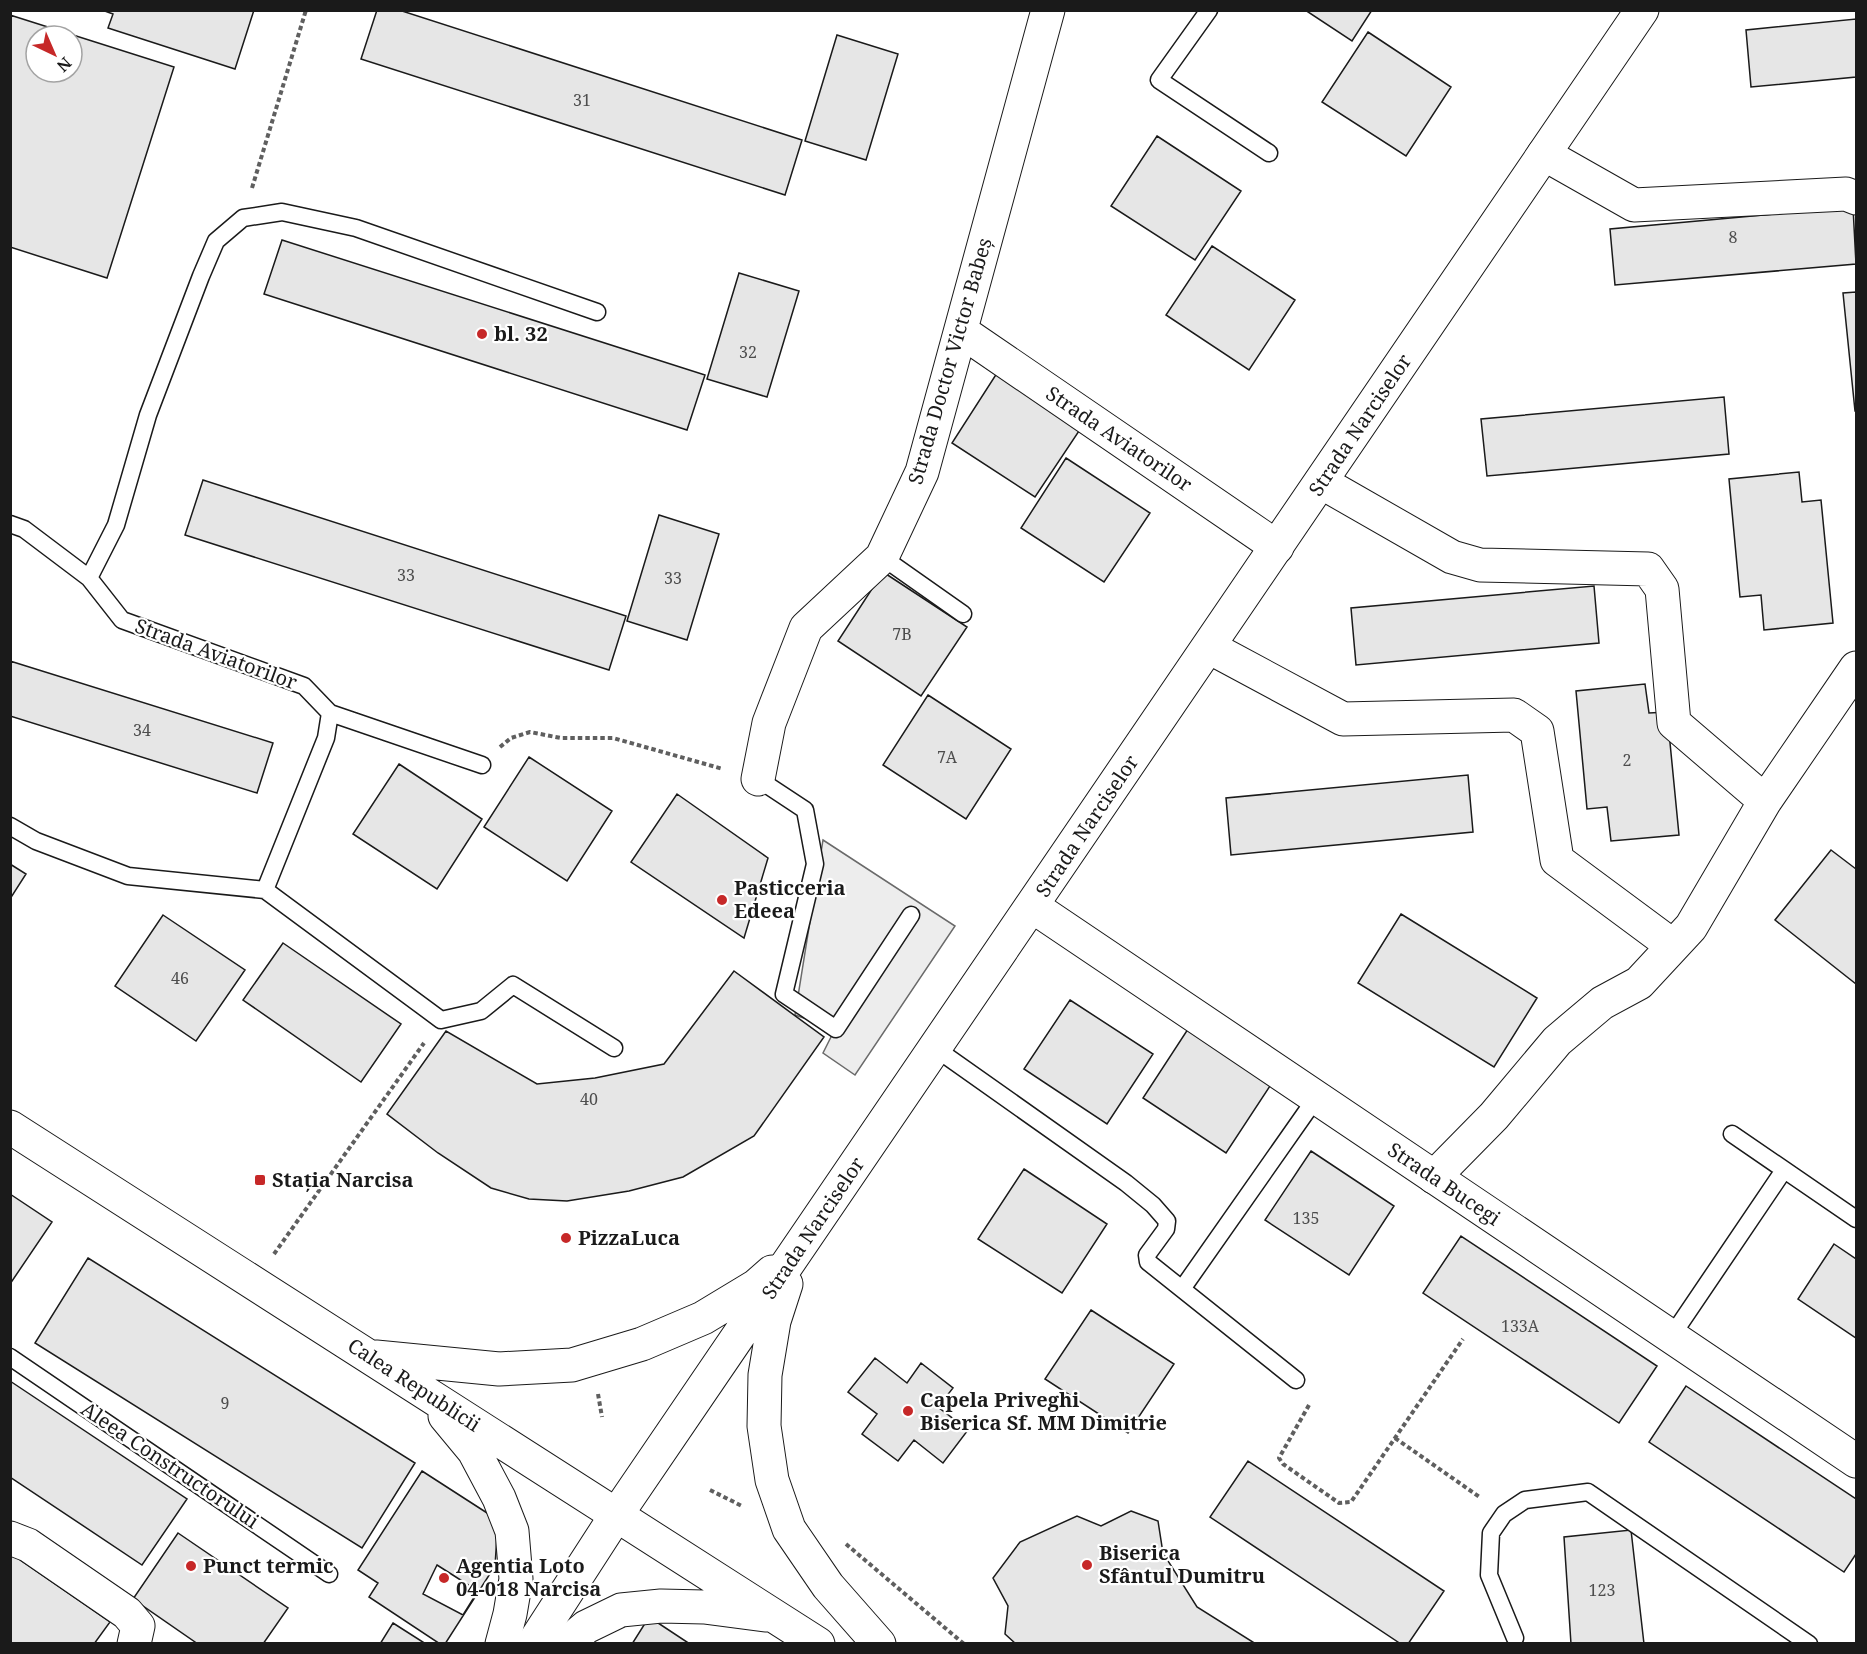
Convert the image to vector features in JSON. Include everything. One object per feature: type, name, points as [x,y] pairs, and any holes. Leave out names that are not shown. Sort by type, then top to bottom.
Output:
[{"type":"street","name":"Strada Doctor Victor Babeș","points":[[758,779],[769,723],[806,628],[882,557],[922,472],[1048,10]]},
{"type":"street","name":"Strada Narciselor","points":[[533,1644],[617,1514],[1642,10]]},
{"type":"street","points":[[1545,154],[1634,205],[1846,194],[1857,198]]},
{"type":"street","name":"Strada Aviatorilor","points":[[961,331],[1277,547]]},
{"type":"street","points":[[1321,482],[1452,557],[1480,566],[1648,569],[1662,589],[1674,723],[1766,801]]},
{"type":"street","points":[[1209,647],[1343,719],[1514,715],[1537,732],[1557,860],[1673,946]]},
{"type":"street","points":[[1434,1177],[1494,1116],[1557,1041],[1602,1003],[1639,983],[1691,927],[1766,801],[1857,668]]},
{"type":"street","name":"Strada Bucegi","points":[[1032,906],[1857,1461]]},
{"type":"street","name":"Calea Republicii","points":[[10,1127],[818,1644]]},
{"type":"street","points":[[371,1357],[499,1369],[572,1365],[642,1344],[703,1318],[756,1286],[797,1251]]},
{"type":"street","points":[[797,1251],[774,1321],[765,1375],[764,1426],[772,1480],[789,1529],[828,1586],[879,1644]]},
{"type":"street","points":[[422,1390],[474,1451],[499,1498],[512,1531],[516,1579],[510,1614],[501,1644]]},
{"type":"street","points":[[10,1538],[28,1545],[127,1613],[138,1626],[134,1644]]},
{"type":"street","points":[[566,1644],[586,1626],[621,1610],[662,1605],[704,1607],[776,1617]]},
{"type":"lane","points":[[1209,10],[1159,80],[1269,153]]},
{"type":"lane","points":[[88,578],[116,525],[148,415],[216,241],[243,218],[282,212],[356,228],[597,312]]},
{"type":"lane","name":"Strada Aviatorilor","points":[[10,525],[24,529],[88,578],[122,620],[304,686],[330,714]]},
{"type":"lane","points":[[882,557],[963,614]]},
{"type":"lane","points":[[265,890],[326,738],[330,714],[482,765]]},
{"type":"lane","points":[[758,779],[805,810],[814,864],[784,994],[836,1029],[910,915]]},
{"type":"lane","points":[[10,826],[36,841],[129,876],[265,890],[441,1020],[481,1011],[513,985],[614,1048]]},
{"type":"lane","points":[[936,1048],[1126,1183],[1162,1214],[1167,1221],[1166,1229],[1147,1254],[1148,1262],[1296,1380]]},
{"type":"lane","points":[[1182,1289],[1316,1098]]},
{"type":"lane","points":[[1732,1134],[1857,1219]]},
{"type":"lane","points":[[1671,1336],[1784,1170]]},
{"type":"lane","name":"Aleea Constructorului","points":[[10,1357],[329,1574]]},
{"type":"lane","points":[[1515,1638],[1489,1575],[1491,1533],[1504,1514],[1525,1500],[1588,1492],[1809,1644]]},
{"type":"path","points":[[243,218],[306,10]]},
{"type":"path","points":[[482,765],[511,738],[530,732],[561,738],[612,738],[758,779]]},
{"type":"path","points":[[255,1282],[441,1020]]},
{"type":"path","points":[[1296,1380],[1315,1392],[1279,1458],[1283,1464],[1339,1503],[1352,1502],[1463,1339]]},
{"type":"path","points":[[1395,1438],[1504,1514]]},
{"type":"shaded area","points":[[823,840],[955,926],[855,1075],[823,1053],[835,1029],[795,1015]]},
{"type":"building","points":[[102,10],[254,10],[235,69],[108,28],[113,14]]},
{"type":"building","points":[[377,10],[399,10],[802,140],[785,195],[361,59]]},
{"type":"building","points":[[1305,10],[1372,10],[1352,41]]},
{"type":"building","points":[[10,15],[38,24],[24,24],[24,84],[84,84],[84,38],[174,67],[107,278],[10,247]]},
{"type":"building","points":[[1856,19],[1856,77],[1751,87],[1746,30]]},
{"type":"building","points":[[1368,32],[1451,87],[1406,156],[1322,102]]},
{"type":"building","points":[[837,35],[898,54],[866,160],[805,141]]},
{"type":"building","points":[[1157,136],[1241,191],[1195,260],[1111,206]]},
{"type":"building","points":[[1853,207],[1856,264],[1615,285],[1610,229]]},
{"type":"building","name":"bl. 32","points":[[282,240],[705,375],[687,430],[264,294]]},
{"type":"building","points":[[1212,246],[1295,300],[1249,370],[1166,315]]},
{"type":"building","points":[[739,273],[799,291],[767,397],[707,379]]},
{"type":"building","points":[[1856,292],[1856,411],[1855,411],[1843,293]]},
{"type":"building","points":[[997,373],[1081,428],[1035,497],[952,443]]},
{"type":"building","points":[[1724,397],[1729,454],[1487,476],[1481,419]]},
{"type":"building","points":[[1066,458],[1150,513],[1104,582],[1021,528]]},
{"type":"building","points":[[1799,472],[1802,502],[1821,500],[1833,623],[1764,630],[1761,595],[1740,597],[1729,479]]},
{"type":"building","points":[[203,480],[626,616],[609,670],[185,535]]},
{"type":"building","points":[[659,515],[719,534],[687,640],[627,621]]},
{"type":"building","points":[[883,572],[967,627],[921,696],[838,641]]},
{"type":"building","points":[[1594,586],[1599,643],[1356,665],[1351,608]]},
{"type":"building","points":[[10,661],[273,743],[257,793],[10,716]]},
{"type":"building","points":[[1645,684],[1649,713],[1667,712],[1679,835],[1611,841],[1607,807],[1587,809],[1576,691]]},
{"type":"building","points":[[928,695],[1011,749],[966,819],[883,765]]},
{"type":"building","points":[[529,757],[612,811],[567,881],[484,827]]},
{"type":"building","points":[[399,764],[482,819],[437,889],[353,834]]},
{"type":"building","points":[[1468,775],[1473,832],[1231,855],[1226,798]]},
{"type":"building","name":"Pasticceria Edeea","points":[[677,794],[768,858],[744,938],[631,862]]},
{"type":"building","points":[[1831,850],[1856,869],[1856,984],[1775,920]]},
{"type":"building","points":[[10,864],[26,874],[10,899]]},
{"type":"building","points":[[1401,914],[1537,998],[1494,1067],[1358,983]]},
{"type":"building","points":[[163,915],[245,970],[196,1041],[115,986]]},
{"type":"building","points":[[283,943],[401,1024],[361,1082],[243,1000]]},
{"type":"building","points":[[734,971],[824,1037],[754,1136],[683,1177],[629,1191],[567,1201],[529,1199],[491,1188],[438,1153],[387,1114],[446,1031],[537,1084],[595,1078],[664,1064]]},
{"type":"building","points":[[1070,1000],[1153,1054],[1107,1124],[1024,1069]]},
{"type":"building","points":[[1188,1029],[1272,1083],[1226,1153],[1143,1098]]},
{"type":"building","points":[[1311,1151],[1394,1206],[1349,1275],[1265,1220]]},
{"type":"building","points":[[1024,1169],[1107,1224],[1062,1293],[978,1239]]},
{"type":"building","points":[[10,1194],[52,1222],[10,1284]]},
{"type":"building","points":[[1461,1236],[1657,1366],[1619,1423],[1423,1293]]},
{"type":"building","points":[[1834,1244],[1856,1259],[1856,1338],[1798,1299]]},
{"type":"building","points":[[88,1258],[415,1463],[362,1548],[35,1343]]},
{"type":"building","points":[[1091,1310],[1174,1364],[1128,1433],[1045,1379]]},
{"type":"building","name":"Capela Priveghi Biserica Sf. MM Dimitrie","points":[[875,1358],[907,1383],[921,1363],[953,1388],[938,1407],[968,1430],[943,1463],[914,1440],[898,1461],[862,1434],[877,1414],[848,1392]]},
{"type":"building","points":[[10,1381],[187,1499],[142,1565],[10,1477]]},
{"type":"building","points":[[1686,1386],[1856,1499],[1856,1554],[1844,1572],[1649,1442]]},
{"type":"building","points":[[1248,1461],[1444,1591],[1408,1644],[1401,1644],[1210,1517]]},
{"type":"building","points":[[422,1471],[498,1520],[495,1566],[445,1644],[440,1644],[369,1597],[378,1583],[358,1570]]},
{"type":"building","name":"Biserica Sfântul Dumitru","points":[[1131,1511],[1158,1521],[1163,1553],[1197,1607],[1256,1644],[1016,1644],[1005,1634],[1008,1606],[993,1578],[1020,1542],[1077,1516],[1101,1526]]},
{"type":"building","points":[[1631,1530],[1644,1644],[1571,1644],[1564,1537]]},
{"type":"building","name":"Punct termic","points":[[178,1533],[288,1608],[263,1644],[198,1644],[133,1599]]},
{"type":"building","points":[[10,1553],[110,1622],[94,1644],[10,1644]]},
{"type":"building","name":"Agentia Loto 04-018 Narcisa","points":[[437,1565],[478,1591],[463,1615],[423,1594]]},
{"type":"building","points":[[649,1617],[690,1644],[632,1644]]},
{"type":"building","points":[[393,1623],[426,1644],[380,1644]]},
{"type":"place","name":"bl. 32","points":[[482,334]]},
{"type":"place","name":"Pasticceria Edeea","points":[[722,900]]},
{"type":"place","name":"Stația Narcisa","points":[[260,1180]]},
{"type":"place","name":"PizzaLuca","points":[[566,1238]]},
{"type":"place","name":"Capela Priveghi Biserica Sf. MM Dimitrie","points":[[908,1411]]},
{"type":"place","name":"Biserica Sfântul Dumitru","points":[[1087,1565]]},
{"type":"place","name":"Punct termic","points":[[191,1566]]},
{"type":"place","name":"Agentia Loto 04-018 Narcisa","points":[[444,1578]]}]
